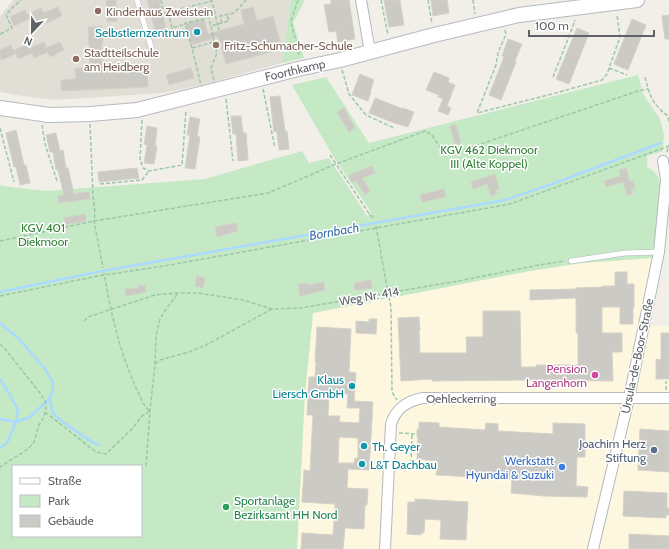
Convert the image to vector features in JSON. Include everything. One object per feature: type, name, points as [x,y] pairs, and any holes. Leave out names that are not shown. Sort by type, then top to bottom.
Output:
[{"type":"street","points":[[361,0],[370,52]]},
{"type":"street","name":"Foorthkamp","points":[[0,108],[49,115],[90,114],[143,109],[434,35],[519,15],[637,0]]},
{"type":"street","name":"Ursula-de-Boor-Straße","points":[[593,549],[629,398],[659,252],[666,180],[663,161]]},
{"type":"street","name":"Oehleckerring","points":[[401,407],[410,401],[423,398],[669,398]]},
{"type":"street","points":[[384,549],[390,432],[393,418],[401,407]]},
{"type":"lane","points":[[137,0],[152,50]]},
{"type":"lane","points":[[571,261],[625,253],[659,252]]},
{"type":"path","points":[[0,34],[12,28],[6,15],[21,0]]},
{"type":"path","points":[[161,0],[164,13],[213,0],[219,30]]},
{"type":"path","points":[[222,23],[220,16],[234,13],[246,0]]},
{"type":"path","points":[[298,0],[291,21],[294,35],[300,47],[298,69]]},
{"type":"path","points":[[381,0],[390,47]]},
{"type":"path","points":[[428,0],[434,35]]},
{"type":"path","points":[[473,0],[477,25]]},
{"type":"path","points":[[501,19],[506,34],[498,53],[496,65],[477,112],[602,80],[607,74],[620,37],[615,3]]},
{"type":"path","points":[[553,78],[575,21],[570,8]]},
{"type":"path","points":[[168,12],[175,40]]},
{"type":"path","points":[[211,26],[229,21],[227,14]]},
{"type":"path","points":[[172,28],[208,17],[217,53],[211,68],[213,77]]},
{"type":"path","points":[[185,24],[201,85],[210,92]]},
{"type":"path","points":[[192,48],[214,42]]},
{"type":"path","points":[[340,60],[349,94],[366,115],[394,128]]},
{"type":"path","points":[[609,68],[627,75]]},
{"type":"path","points":[[645,77],[650,97],[659,109],[668,116],[669,122]]},
{"type":"path","points":[[260,79],[275,148]]},
{"type":"path","points":[[224,88],[233,161]]},
{"type":"path","points":[[0,241],[94,221],[268,193],[336,164],[425,131],[432,135],[443,152],[451,154],[638,91],[648,89]]},
{"type":"path","points":[[143,109],[140,160],[143,168],[149,170],[182,165],[186,98]]},
{"type":"path","points":[[40,114],[44,144],[57,181]]},
{"type":"path","points":[[90,114],[95,213],[94,221],[103,268]]},
{"type":"path","points":[[0,128],[14,182]]},
{"type":"path","points":[[0,296],[104,274],[164,266],[510,204],[669,146]]},
{"type":"path","points":[[330,155],[370,215],[375,218]]},
{"type":"path","points":[[100,184],[142,180],[149,170]]},
{"type":"path","points":[[376,227],[391,307],[392,392],[401,407]]},
{"type":"path","name":"Weg Nr. 414","points":[[84,321],[88,317],[155,295],[198,293],[243,300],[272,308],[300,308],[458,281],[540,265],[571,261]]},
{"type":"path","points":[[104,274],[119,344],[131,378],[145,407],[150,411]]},
{"type":"path","points":[[146,466],[156,336],[160,319],[178,293]]},
{"type":"path","points":[[155,364],[160,360],[189,352],[206,345],[272,308]]},
{"type":"path","points":[[0,344],[46,403],[44,417],[39,425],[34,442],[25,451],[0,467]]},
{"type":"path","points":[[45,412],[96,452],[106,454],[132,429],[142,416],[150,411]]},
{"type":"path","points":[[390,432],[417,434]]},
{"type":"path","points":[[411,463],[412,434]]},
{"type":"shaded area","points":[[13,0],[291,0],[282,63],[198,86],[162,93],[54,100],[0,92],[0,17]]},
{"type":"shaded area","points":[[652,258],[639,326],[669,326],[669,549],[297,549],[305,394],[313,313],[530,271],[582,263]]},
{"type":"green space","points":[[291,0],[305,0],[293,23],[304,58],[282,63]]},
{"type":"green space","points":[[638,75],[643,94],[660,119],[664,134],[663,151],[647,156],[647,167],[653,170],[657,175],[661,187],[652,258],[582,263],[530,271],[313,313],[305,394],[297,549],[0,549],[0,185],[47,191],[205,179],[302,151],[309,163],[329,158],[367,216],[371,212],[333,156],[292,85],[326,77],[369,143]]},
{"type":"building","points":[[106,0],[116,0],[117,21],[107,22]]},
{"type":"building","points":[[147,0],[159,0],[167,31],[156,34]]},
{"type":"building","points":[[331,0],[349,0],[355,39],[338,42],[336,31],[329,32],[324,5],[331,4]]},
{"type":"building","points":[[384,0],[400,0],[404,25],[389,27]]},
{"type":"building","points":[[431,0],[447,0],[449,13],[433,16]]},
{"type":"building","points":[[58,7],[62,16],[47,23],[44,15],[45,18],[31,24],[27,15],[41,8],[43,13]]},
{"type":"building","points":[[253,7],[257,21],[273,16],[282,49],[226,64],[218,37],[191,45],[185,24],[204,19],[208,34],[244,24],[241,10]]},
{"type":"building","points":[[25,10],[29,19],[14,26],[10,17]]},
{"type":"building","points":[[669,15],[669,39],[665,39],[662,16]]},
{"type":"building","points":[[632,19],[646,25],[628,70],[614,64]]},
{"type":"building","points":[[102,26],[103,43],[101,43],[103,73],[124,72],[124,69],[147,68],[148,87],[61,91],[61,80],[76,79],[75,69],[90,66],[88,27]]},
{"type":"building","points":[[577,28],[589,33],[569,84],[556,79]]},
{"type":"building","points":[[508,39],[522,44],[501,100],[489,95],[504,57],[502,56]]},
{"type":"building","points":[[44,42],[48,52],[34,58],[30,48]]},
{"type":"building","points":[[60,42],[64,50],[50,57],[46,48]]},
{"type":"building","points":[[28,44],[32,53],[18,59],[14,50]]},
{"type":"building","points":[[11,45],[15,54],[2,60],[0,57],[0,50]]},
{"type":"building","points":[[191,68],[194,78],[169,85],[166,75]]},
{"type":"building","points":[[434,72],[449,78],[448,82],[455,85],[447,106],[451,108],[448,115],[438,111],[443,99],[438,97],[439,95],[426,90]]},
{"type":"building","points":[[360,74],[374,80],[368,101],[352,95]]},
{"type":"building","points":[[280,96],[289,149],[279,150],[277,132],[274,132],[270,97]]},
{"type":"building","points":[[375,98],[414,112],[408,127],[369,113]]},
{"type":"building","points":[[344,108],[355,128],[349,132],[337,112]]},
{"type":"building","points":[[231,116],[241,116],[243,133],[246,133],[248,160],[238,161],[236,134],[233,134]]},
{"type":"building","points":[[190,117],[200,119],[197,136],[200,137],[195,169],[185,168],[190,135],[187,135]]},
{"type":"building","points":[[456,125],[461,143],[455,144],[450,126]]},
{"type":"building","points":[[147,126],[157,128],[155,146],[157,146],[154,164],[144,163],[147,145],[144,144]]},
{"type":"building","points":[[16,130],[24,165],[26,165],[30,183],[20,185],[6,133]]},
{"type":"building","points":[[56,133],[60,151],[63,150],[66,168],[68,168],[74,194],[89,192],[90,199],[59,203],[58,196],[64,195],[58,170],[56,170],[53,152],[50,152],[46,135]]},
{"type":"building","points":[[372,166],[375,173],[362,178],[370,191],[365,195],[356,181],[351,182],[349,175]]},
{"type":"building","points":[[137,168],[139,178],[99,182],[98,172]]},
{"type":"building","points":[[626,168],[630,182],[633,181],[635,188],[631,189],[633,194],[627,195],[623,182],[606,187],[604,181],[620,176],[619,170]]},
{"type":"building","points":[[495,174],[499,189],[495,190],[497,194],[491,196],[487,184],[473,189],[471,182]]},
{"type":"building","points":[[444,189],[446,197],[422,202],[420,195]]},
{"type":"building","points":[[85,214],[86,221],[65,225],[64,218]]},
{"type":"building","points":[[236,223],[238,231],[217,237],[215,227]]},
{"type":"building","points":[[615,272],[627,272],[627,284],[634,284],[634,307],[633,324],[620,324],[620,307],[602,307],[602,333],[622,333],[622,352],[612,352],[613,381],[432,381],[432,379],[401,381],[398,318],[419,317],[420,353],[467,353],[466,337],[483,337],[483,311],[520,311],[521,367],[536,367],[536,365],[578,365],[576,298],[530,300],[530,290],[615,286]]},
{"type":"building","points":[[197,276],[205,278],[203,288],[195,286]]},
{"type":"building","points":[[371,280],[372,288],[355,290],[354,283]]},
{"type":"building","points":[[324,282],[325,290],[300,296],[298,284],[307,283],[307,285]]},
{"type":"building","points":[[145,285],[146,292],[126,296],[125,289],[139,288],[138,286]]},
{"type":"building","points":[[369,319],[377,319],[376,334],[356,333],[356,321],[369,322]]},
{"type":"building","points":[[317,327],[351,329],[349,372],[356,373],[354,401],[373,402],[369,470],[348,469],[347,488],[368,489],[367,505],[365,505],[364,529],[345,528],[343,549],[301,549],[302,533],[333,535],[335,504],[302,502],[304,470],[310,471],[313,415],[307,415],[309,377],[315,377]],"holes":[[[329,393],[348,394],[347,408],[360,408],[359,423],[339,422],[340,416],[328,416]],[[339,437],[358,438],[358,458],[355,458],[354,463],[338,463]]]},
{"type":"building","points":[[661,333],[669,333],[669,379],[656,379],[656,359],[661,360]]},
{"type":"building","points":[[419,422],[439,423],[439,427],[485,430],[486,423],[498,424],[498,431],[553,434],[553,423],[585,424],[585,457],[577,457],[576,486],[588,487],[587,497],[544,496],[511,493],[512,479],[436,475],[437,461],[417,459],[417,429],[419,430]]},
{"type":"building","name":"Joachim Herz Stiftung","points":[[640,429],[669,431],[669,472],[638,470]]},
{"type":"building","points":[[624,491],[667,493],[667,508],[669,508],[669,515],[666,515],[666,518],[623,516]]},
{"type":"building","points":[[415,499],[468,502],[466,540],[440,539],[441,520],[425,519],[424,533],[421,533],[421,535],[407,534],[408,502],[415,502]]},
{"type":"building","points":[[629,534],[669,536],[669,549],[629,549]]},
{"type":"waterway","name":"Bornbach","points":[[0,292],[97,272],[505,200],[661,143]]},
{"type":"waterway","points":[[0,323],[19,339],[45,369],[53,383],[50,398],[30,417],[16,422],[0,419]]},
{"type":"waterway","points":[[0,379],[18,410],[16,422],[7,443],[0,448]]},
{"type":"waterway","points":[[50,398],[52,411],[56,416],[74,430],[98,445]]},
{"type":"place","name":"Kinderhaus Zweistein","points":[[98,11]]},
{"type":"place","name":"Selbstlernzentrum","points":[[197,32]]},
{"type":"place","name":"Fritz-Schumacher-Schule","points":[[216,45]]},
{"type":"place","name":"Stadtteilschule am Heidberg","points":[[76,59]]},
{"type":"place","name":"Pension Langenhorn","points":[[595,375]]},
{"type":"place","name":"Klaus Liersch GmbH","points":[[352,386]]},
{"type":"place","name":"Th. Geyer","points":[[364,446]]},
{"type":"place","name":"Joachim Herz Stiftung","points":[[654,450]]},
{"type":"place","name":"L&T Dachbau","points":[[362,464]]},
{"type":"place","name":"Werkstatt Hyundai & Suzuki","points":[[562,467]]},
{"type":"place","name":"Sportanlage Bezirksamt HH Nord","points":[[226,507]]},
{"type":"park label","name":"KGV 462 Diekmoor III (Alte Koppel)","points":[[489,156]]},
{"type":"park label","name":"KGV 401 Diekmoor","points":[[43,234]]}]
